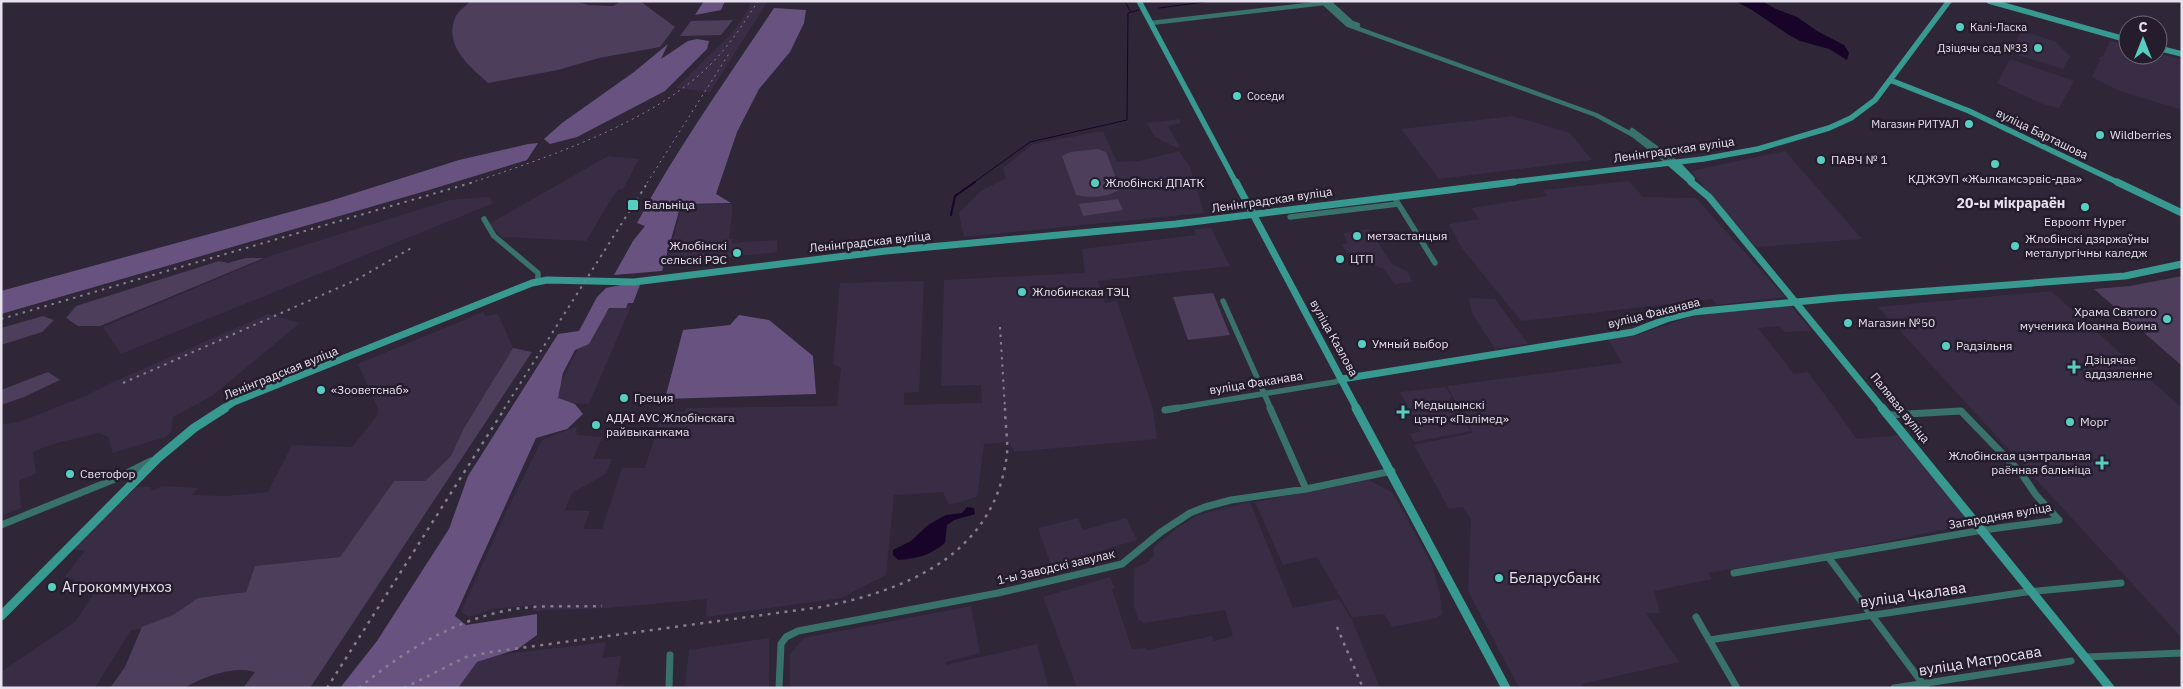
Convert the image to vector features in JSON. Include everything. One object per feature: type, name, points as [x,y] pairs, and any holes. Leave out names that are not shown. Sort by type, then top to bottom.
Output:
[{"type":"main road","name":"вуліца Казлова","points":[[1139,1],[1506,688]]},
{"type":"main road","name":"Ленінградская вуліца","points":[[5,613],[158,458],[194,428],[234,402],[538,281],[634,282],[849,255],[1176,224],[1253,213],[1673,163],[1758,148],[1829,128],[1863,110],[1890,80],[1949,1]]},
{"type":"main road","points":[[1989,1],[2118,37]]},
{"type":"main road","points":[[2168,50],[2182,54]]},
{"type":"main road","name":"вуліца Барташова","points":[[1890,80],[1969,112],[2182,213]]},
{"type":"main road","name":"Палявая вуліца","points":[[1673,163],[1705,193],[1796,301],[2110,688]]},
{"type":"main road","name":"вуліца Факанава","points":[[1342,379],[1625,333],[1693,312],[1796,301],[2125,276],[2182,264]]},
{"type":"street","points":[[1151,22],[1309,1]]},
{"type":"street","points":[[1328,1],[1352,23],[1598,112],[1639,133],[1673,163]]},
{"type":"street","points":[[1151,22],[1324,3],[1348,25],[1568,104],[1612,123],[1647,144],[1673,163]]},
{"type":"street","points":[[1394,196],[1435,263]]},
{"type":"street","points":[[1290,217],[1398,204]]},
{"type":"street","points":[[484,219],[486,227],[496,239],[507,250],[538,273],[538,281]]},
{"type":"street","points":[[1223,302],[1306,488]]},
{"type":"street","name":"вуліца Факанава","points":[[1165,410],[1335,382],[1342,379]]},
{"type":"street","name":"Загародняя вуліца","points":[[1734,573],[1983,530],[2059,520],[2036,495],[2021,474],[1961,411],[1890,415]]},
{"type":"street","points":[[1,525],[115,479],[158,458]]},
{"type":"street","name":"1-ы Заводскі завулак","points":[[778,688],[781,644],[786,637],[798,631],[998,593],[1122,564],[1167,528],[1190,513],[1204,507],[1231,500],[1392,472]]},
{"type":"street","points":[[1829,558],[1924,686]]},
{"type":"street","name":"вуліца Чкалава","points":[[1709,640],[2033,591],[2121,583]]},
{"type":"street","points":[[1696,617],[1737,688]]},
{"type":"street","points":[[2086,657],[2182,653]]},
{"type":"street","points":[[669,688],[670,655]]},
{"type":"street","name":"вуліца Матросава","points":[[1894,688],[1924,686],[2071,661]]},
{"type":"shaded area","points":[[470,1],[573,1],[589,5],[613,6],[621,1],[640,1],[675,27],[660,47],[599,58],[558,70],[488,83],[460,55],[453,38],[452,28],[455,18]]},
{"type":"shaded area","points":[[704,1],[725,1],[721,10],[695,15]]},
{"type":"shaded area","points":[[751,1],[768,1],[710,92],[676,88],[733,32],[748,10]]},
{"type":"shaded area","points":[[1735,1],[1762,1],[1797,17],[1817,31],[1844,45],[1849,53],[1847,60],[1829,49],[1800,41]]},
{"type":"shaded area","points":[[774,8],[806,10],[804,23],[790,52],[759,89],[737,132],[716,194],[731,203],[681,204],[662,271],[614,275],[633,241],[645,226],[637,223],[652,195],[703,114]]},
{"type":"shaded area","points":[[733,20],[721,35],[680,36],[691,21]]},
{"type":"shaded area","name":"Дзіцячы сад №33","points":[[2021,31],[2055,41],[2070,56],[2063,69],[2011,53]]},
{"type":"shaded area","points":[[697,39],[709,41],[707,49],[665,91],[577,137],[550,144],[544,139],[562,123],[634,72],[668,44],[661,59],[688,41]]},
{"type":"shaded area","points":[[2110,41],[2118,43],[2118,65],[2168,65],[2168,56],[2182,60],[2182,110],[2120,91],[2092,77],[2100,60],[2098,58],[2103,56]]},
{"type":"shaded area","points":[[2010,59],[2074,81],[2059,108],[2045,105],[1997,83]]},
{"type":"shaded area","points":[[1513,116],[1570,133],[1592,160],[1439,179],[1401,129]]},
{"type":"shaded area","points":[[1180,119],[1180,123],[1168,126],[1180,147],[1177,148],[1155,137],[1147,123]]},
{"type":"shaded area","name":"Жлобінскі ДПАТК","points":[[1103,131],[1117,162],[1139,161],[1179,151],[1190,167],[1204,213],[964,237],[959,213],[981,191],[1006,178],[1003,168],[1033,144]]},
{"type":"shaded area","points":[[538,143],[527,160],[1,314],[1,291],[330,201],[459,160]]},
{"type":"shaded area","points":[[1098,149],[1106,152],[1120,189],[1098,197],[1076,195],[1062,156],[1070,152]]},
{"type":"shaded area","points":[[1785,151],[1862,239],[1755,247],[1691,171]]},
{"type":"shaded area","points":[[608,156],[639,159],[623,189],[619,189],[613,196],[586,241],[502,237],[489,224]]},
{"type":"shaded area","points":[[1629,181],[1643,197],[1696,198],[1785,297],[1717,305],[1712,299],[1521,321],[1461,247],[1449,224],[1479,219],[1472,208],[1547,196],[1543,190]]},
{"type":"shaded area","points":[[489,197],[493,203],[489,205],[121,354],[103,327],[276,254],[450,200]]},
{"type":"shaded area","points":[[1118,199],[1123,210],[1083,216],[1079,204]]},
{"type":"shaded area","name":"Жлобінскі сельскі РЭС","points":[[732,204],[729,239],[733,239],[732,243],[777,240],[777,252],[695,261],[695,259],[667,262],[682,205]]},
{"type":"shaded area","points":[[1211,228],[1230,266],[1098,281],[1105,303],[1116,301],[1118,304],[1153,409],[1157,439],[1014,452],[1009,442],[984,444],[977,497],[949,505],[943,492],[894,495],[886,575],[841,598],[706,617],[707,599],[607,608],[533,611],[534,605],[493,609],[469,617],[461,612],[507,510],[542,440],[578,426],[576,430],[577,435],[602,437],[593,459],[612,459],[606,474],[572,493],[565,510],[590,511],[583,529],[602,529],[622,468],[645,468],[659,424],[637,424],[639,418],[651,417],[653,412],[684,412],[686,408],[837,406],[841,368],[833,364],[840,283],[924,281],[919,392],[904,393],[904,405],[982,403],[981,385],[941,386],[944,280],[1085,273],[1082,249],[1196,235],[1194,229]]},
{"type":"shaded area","name":"метэастанцыя","points":[[1369,229],[1392,264],[1408,272],[1412,282],[1394,284],[1385,270],[1346,252],[1342,244],[1348,243],[1343,233]]},
{"type":"shaded area","points":[[246,258],[264,258],[100,326],[78,326],[66,318],[76,306],[219,261],[228,263]]},
{"type":"shaded area","points":[[2182,276],[2182,366],[2094,289],[2130,286]]},
{"type":"shaded area","points":[[621,285],[640,285],[633,303],[628,303],[626,308],[609,308],[589,344],[575,350],[563,373],[558,398],[575,404],[583,414],[567,429],[536,438],[455,616],[466,625],[537,614],[537,635],[518,649],[477,662],[458,688],[340,688],[377,641],[449,529],[468,476],[558,334],[579,331],[597,297],[606,288]]},
{"type":"shaded area","name":"Жлобінская цэнтральная раённая бальніца","points":[[2051,291],[2182,408],[2182,638],[1878,307]]},
{"type":"shaded area","points":[[1213,293],[1230,335],[1188,340],[1173,297]]},
{"type":"shaded area","points":[[1469,298],[1495,299],[1528,344],[1495,349],[1472,313]]},
{"type":"shaded area","points":[[631,306],[589,404],[552,401],[586,333],[610,309]]},
{"type":"shaded area","points":[[1791,306],[1812,331],[1785,332],[1779,326],[1758,328],[1794,374],[1808,372],[1857,439],[1899,435],[1971,524],[1825,554],[1708,573],[1712,579],[1654,591],[1660,613],[1646,613],[1679,662],[1582,684],[1583,688],[1519,688],[1468,591],[1471,519],[1463,507],[1449,509],[1414,445],[1473,433],[1447,386],[1622,363],[1608,339],[1635,336],[1698,314]]},
{"type":"shaded area","points":[[483,312],[486,316],[498,314],[513,348],[464,428],[451,456],[425,481],[394,481],[340,557],[255,566],[246,592],[198,598],[189,624],[131,630],[95,688],[1,688],[1,672],[75,622],[94,593],[64,594],[76,579],[65,578],[66,575],[85,551],[72,549],[137,487],[150,487],[152,491],[162,486],[198,488],[192,495],[226,496],[268,492],[292,445],[352,447],[377,416],[378,409],[358,364]]},
{"type":"shaded area","points":[[268,314],[300,323],[212,396],[173,417],[171,432],[165,437],[113,453],[108,437],[99,433],[53,444],[33,452],[36,473],[19,481],[21,508],[1,516],[1,425],[22,421],[85,396]]},
{"type":"shaded area","points":[[739,315],[769,320],[813,356],[816,394],[665,399],[683,330],[730,325]]},
{"type":"shaded area","points":[[43,316],[54,320],[42,332],[1,345],[1,328]]},
{"type":"shaded area","points":[[513,348],[532,352],[310,688],[243,688],[255,672],[238,670],[209,676],[184,688],[110,688],[125,667],[142,627],[173,615],[198,598],[246,592],[255,566],[340,557],[394,481],[425,481],[451,456],[464,428]]},
{"type":"shaded area","points":[[48,372],[60,380],[24,397],[1,405],[1,390]]},
{"type":"shaded area","points":[[1446,387],[1452,398],[1449,398],[1471,431],[1414,442],[1410,434],[1420,431],[1400,392]]},
{"type":"shaded area","points":[[1369,480],[1393,493],[1432,564],[1440,594],[1442,614],[1437,618],[1392,627],[1384,614],[1352,617],[1317,557],[1283,565],[1255,502]]},
{"type":"shaded area","points":[[1250,502],[1293,608],[1339,599],[1352,620],[1380,688],[1077,688],[1043,597],[1110,577],[1115,588],[1112,589],[1132,649],[1145,648],[1147,650],[1212,636],[1214,641],[1233,636],[1225,610],[1144,623],[1138,619],[1134,605],[1134,569],[1150,561],[1149,559],[1154,556],[1154,547],[1176,529],[1198,515]]},
{"type":"shaded area","points":[[967,507],[974,508],[975,514],[954,520],[947,525],[945,543],[939,547],[923,556],[911,559],[898,560],[893,555],[893,550],[911,541],[928,525],[946,515],[962,513]]},
{"type":"shaded area","points":[[1078,518],[1083,530],[1126,518],[1137,540],[1051,565],[1038,528]]},
{"type":"shaded area","points":[[971,606],[980,653],[946,662],[946,665],[1037,644],[1049,688],[790,688],[790,654],[804,638]]},
{"type":"shaded area","points":[[769,638],[769,688],[685,688],[689,650]]},
{"type":"shaded area","points":[[606,642],[602,658],[621,656],[616,685],[624,684],[623,688],[458,688],[477,662],[497,655]]},
{"type":"waterway","points":[[1125,1],[1130,11]]},
{"type":"waterway","points":[[1159,8],[1212,1]]},
{"type":"waterway","points":[[973,183],[1030,142],[1127,120],[1128,13],[1139,10]]},
{"type":"waterway","points":[[951,215],[955,196],[975,182]]},
{"type":"railway","points":[[470,183],[565,150],[629,121],[659,104],[686,85],[717,58],[742,26],[758,1]]},
{"type":"railway","points":[[647,183],[730,52]]},
{"type":"railway","points":[[1,319],[474,182]]},
{"type":"railway","points":[[504,409],[648,182]]},
{"type":"railway","points":[[123,383],[356,280],[413,247]]},
{"type":"railway","points":[[1000,327],[1005,409]]},
{"type":"railway","points":[[327,688],[505,408]]},
{"type":"railway","points":[[404,688],[466,657],[821,607],[885,590],[915,577],[942,562],[966,542],[985,518],[999,489],[1007,454],[1005,408]]},
{"type":"railway","points":[[359,688],[396,660],[435,636],[477,618],[522,608],[602,606]]},
{"type":"railway","points":[[1337,627],[1363,688]]},
{"type":"place","name":"Калі-Ласка","points":[[1960,27]]},
{"type":"place","name":"Дзіцячы сад №33","points":[[2038,48]]},
{"type":"place","name":"Соседи","points":[[1237,96]]},
{"type":"place","name":"Магазин РИТУАЛ","points":[[1969,124]]},
{"type":"place","name":"Wildberries","points":[[2100,135]]},
{"type":"place","name":"ПАВЧ № 1","points":[[1821,160]]},
{"type":"place","name":"КДЖЭУП «Жылкамсэрвіс-два»","points":[[1995,164]]},
{"type":"place","name":"Жлобінскі ДПАТК","points":[[1095,183]]},
{"type":"place","name":"Бальніца","points":[[633,205]]},
{"type":"place","name":"Евроопт Hyper","points":[[2085,207]]},
{"type":"place","name":"метэастанцыя","points":[[1357,236]]},
{"type":"place","name":"Жлобінскі дзяржаўны металургічны каледж","points":[[2015,246]]},
{"type":"place","name":"Жлобінскі сельскі РЭС","points":[[737,253]]},
{"type":"place","name":"ЦТП","points":[[1340,259]]},
{"type":"place","name":"Жлобинская ТЭЦ","points":[[1022,292]]},
{"type":"place","name":"Храма Святого мученика Иоанна Воина","points":[[2167,319]]},
{"type":"place","name":"Магазин №50","points":[[1848,323]]},
{"type":"place","name":"Умный выбор","points":[[1362,344]]},
{"type":"place","name":"Радзільня","points":[[1946,346]]},
{"type":"place","name":"Дзіцячае аддзяленне","points":[[2074,367]]},
{"type":"place","name":"«Зооветснаб»","points":[[321,390]]},
{"type":"place","name":"Греция","points":[[624,398]]},
{"type":"place","name":"Медыцынскі цэнтр «Палімед»","points":[[1403,412]]},
{"type":"place","name":"Морг","points":[[2070,422]]},
{"type":"place","name":"АДАІ АУС Жлобінскага райвыканкама","points":[[596,425]]},
{"type":"place","name":"Жлобінская цэнтральная раённая бальніца","points":[[2102,463]]},
{"type":"place","name":"Светофор","points":[[70,474]]},
{"type":"place","name":"Беларусбанк","points":[[1499,578]]},
{"type":"place","name":"Агрокоммунхоз","points":[[52,587]]},
{"type":"district","name":"20-ы мікрараён","points":[[2011,203]]}]
